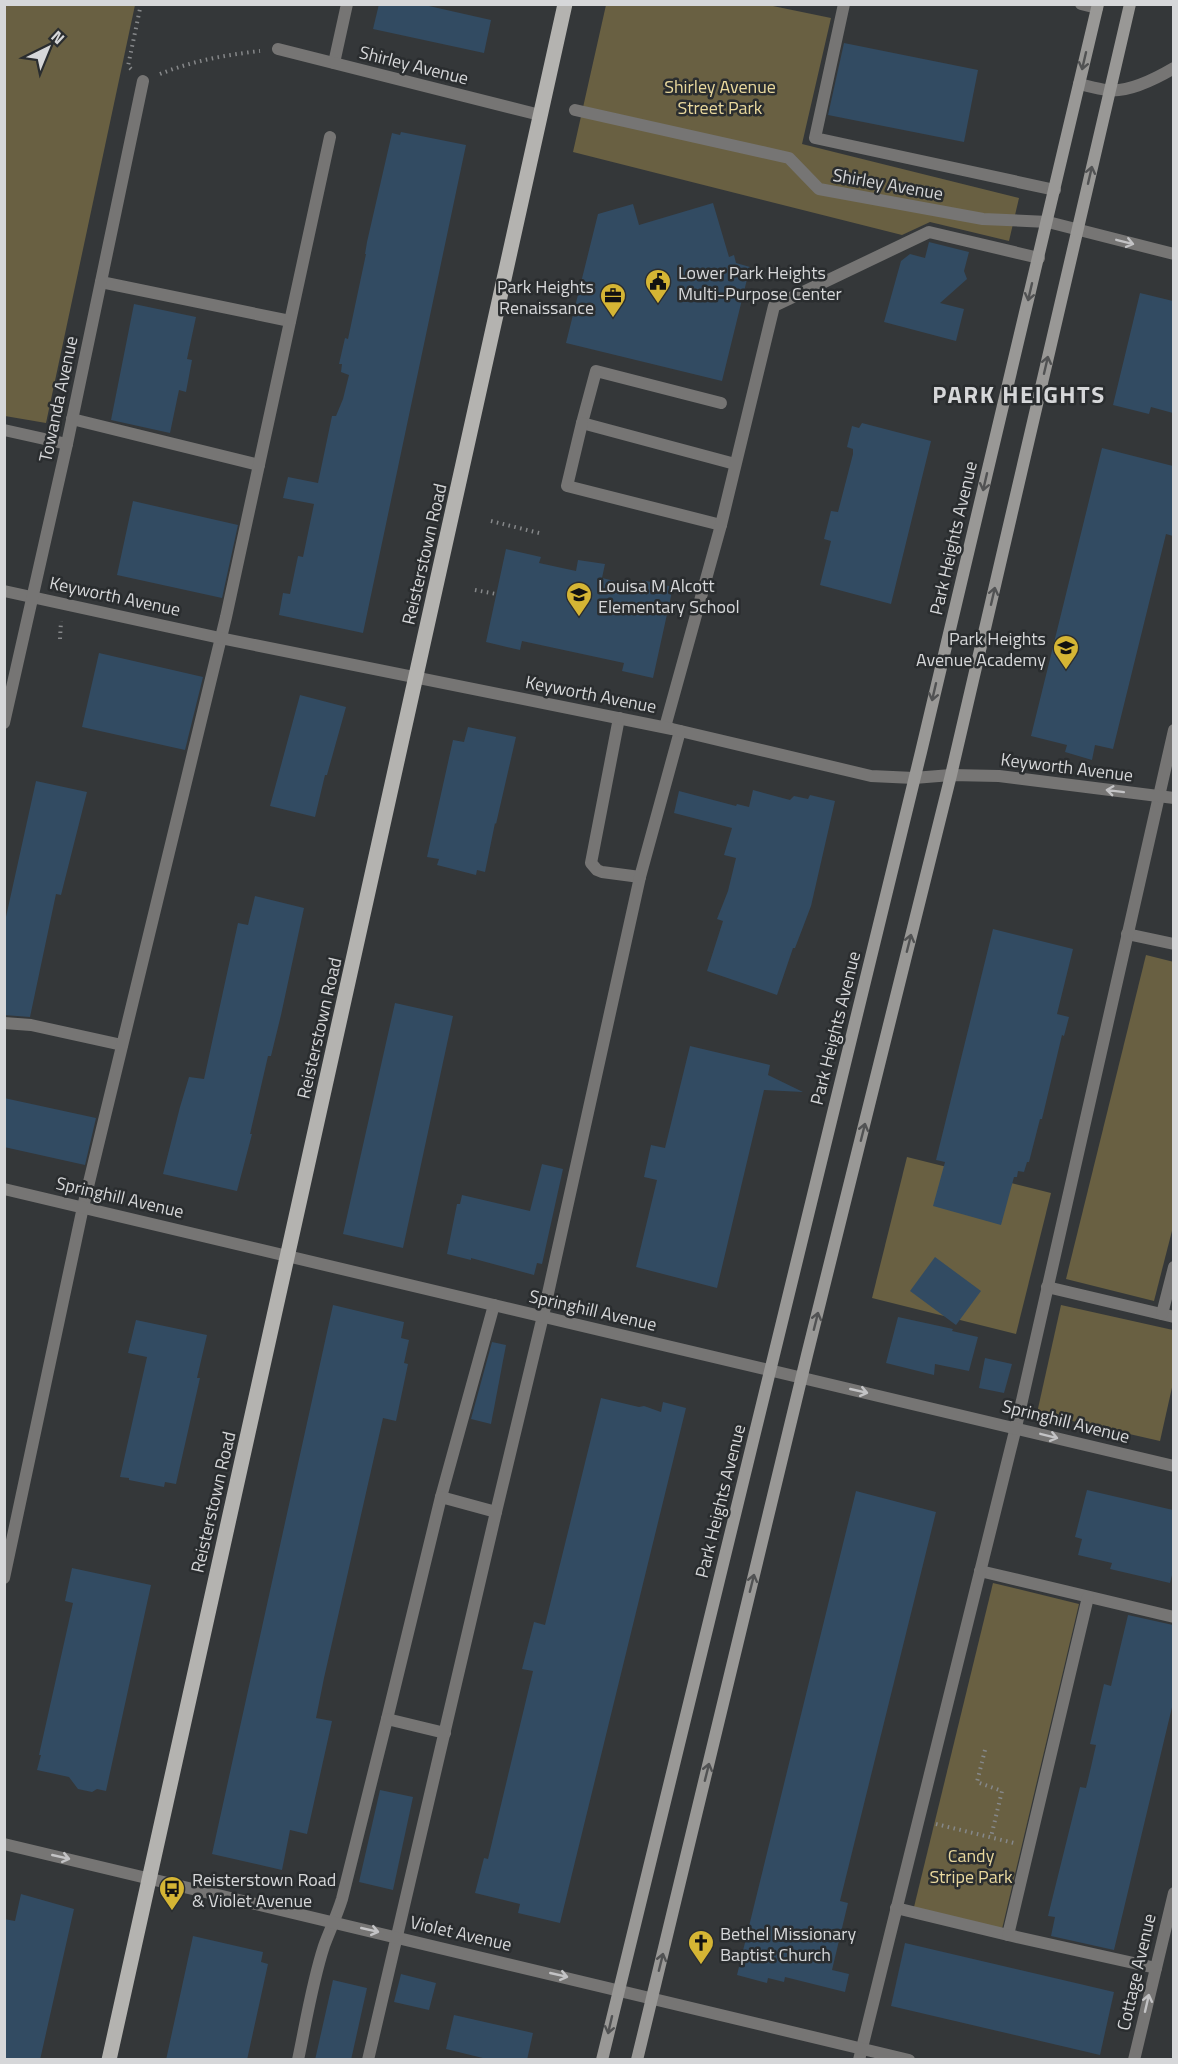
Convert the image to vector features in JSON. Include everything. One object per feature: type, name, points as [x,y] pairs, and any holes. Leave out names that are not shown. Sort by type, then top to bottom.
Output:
[{"type":"main road","name":"Reisterstown Road","points":[[109,2060],[565,4]]},
{"type":"main road","points":[[637,2060],[951,776],[1130,4]]},
{"type":"main road","name":"Park Heights Avenue","points":[[602,2060],[1048,222],[1097,6]]},
{"type":"street","points":[[334,63],[347,4]]},
{"type":"street","points":[[844,4],[815,138],[1055,190]]},
{"type":"street","points":[[1081,4],[1097,6]]},
{"type":"street","name":"Shirley Avenue","points":[[278,48],[540,116]]},
{"type":"street","points":[[1079,84],[1109,91],[1135,86],[1158,78],[1173,68]]},
{"type":"street","name":"Towanda Avenue","points":[[4,723],[68,444],[143,81]]},
{"type":"street","name":"Shirley Avenue","points":[[575,110],[789,158],[819,189],[983,219],[1048,222],[1173,254]]},
{"type":"street","points":[[4,1578],[83,1207],[226,617],[330,137]]},
{"type":"street","points":[[665,727],[721,525],[774,306],[929,231],[1039,258]]},
{"type":"street","points":[[101,282],[290,321]]},
{"type":"street","points":[[721,403],[596,371],[567,486],[721,525]]},
{"type":"street","points":[[72,419],[259,465]]},
{"type":"street","points":[[582,423],[735,464]]},
{"type":"street","points":[[4,430],[68,444]]},
{"type":"street","name":"Keyworth Avenue","points":[[4,591],[220,638],[665,727],[871,776],[914,778],[999,776],[1173,798]]},
{"type":"street","points":[[619,718],[591,863],[602,872],[639,877]]},
{"type":"street","points":[[860,2054],[1016,1428],[1173,730]]},
{"type":"street","points":[[368,2060],[543,1316],[639,877],[680,731]]},
{"type":"street","points":[[1127,934],[1173,944]]},
{"type":"street","points":[[4,1023],[30,1025],[122,1045]]},
{"type":"street","name":"Springhill Avenue","points":[[4,1188],[1173,1466]]},
{"type":"street","points":[[1047,1287],[1168,1316],[1173,1267]]},
{"type":"street","points":[[298,2060],[322,1955],[335,1922],[441,1497],[494,1305]]},
{"type":"street","points":[[441,1497],[496,1512]]},
{"type":"street","points":[[980,1570],[1173,1617]]},
{"type":"street","points":[[1008,1935],[1088,1597]]},
{"type":"street","points":[[387,1719],[445,1733]]},
{"type":"street","name":"Violet Avenue","points":[[4,1844],[652,1998],[860,2054],[909,2060]]},
{"type":"street","name":"Cottage Avenue","points":[[1134,2060],[1173,1893]]},
{"type":"street","points":[[896,1908],[1156,1968]]},
{"type":"path","points":[[141,4],[128,66],[143,81],[186,64],[226,55],[278,48]]},
{"type":"path","points":[[491,521],[543,534]]},
{"type":"path","points":[[475,590],[496,594]]},
{"type":"path","points":[[60,639],[61,620]]},
{"type":"path","points":[[985,1750],[977,1782],[1002,1791],[991,1837]]},
{"type":"path","points":[[918,1819],[1029,1846]]},
{"type":"green space","points":[[4,5],[135,5],[46,423],[5,416]]},
{"type":"green space","name":"Shirley Avenue Street Park","points":[[606,5],[768,5],[831,18],[802,144],[1019,198],[1009,241],[930,222],[902,235],[573,152]]},
{"type":"green space","points":[[1146,955],[1174,962],[1174,1223],[1154,1301],[1066,1279]]},
{"type":"green space","points":[[907,1157],[1051,1193],[1016,1334],[872,1298]]},
{"type":"green space","points":[[1061,1305],[1173,1330],[1173,1383],[1160,1441],[1037,1413]]},
{"type":"green space","name":"Candy Stripe Park","points":[[993,1583],[1079,1604],[1002,1929],[914,1907]]},
{"type":"building","points":[[379,4],[420,4],[491,20],[484,53],[373,29]]},
{"type":"building","points":[[844,43],[978,70],[964,142],[828,115]]},
{"type":"building","points":[[401,132],[466,145],[363,633],[279,615],[283,593],[290,594],[298,556],[303,557],[314,504],[283,498],[288,477],[318,483],[332,416],[336,416],[349,375],[341,372],[342,364],[339,364],[345,338],[348,339],[392,133],[400,135]]},
{"type":"building","name":"Lower Park Heights Multi-Purpose Center","points":[[713,203],[729,257],[734,255],[736,263],[750,267],[722,381],[566,343],[598,214],[633,204],[639,225]]},
{"type":"building","points":[[929,242],[969,252],[964,271],[967,279],[940,303],[964,309],[956,341],[884,322],[901,261],[910,254],[925,258]]},
{"type":"building","points":[[1140,293],[1173,301],[1173,413],[1151,407],[1149,414],[1113,405]]},
{"type":"building","points":[[134,304],[196,317],[187,359],[192,360],[186,392],[179,390],[170,433],[111,420]]},
{"type":"building","points":[[862,423],[931,441],[891,604],[820,585],[831,541],[824,539],[831,511],[838,512],[853,454],[853,449],[847,447],[852,426],[859,428]]},
{"type":"building","points":[[1102,448],[1173,466],[1173,536],[1166,534],[1113,749],[1095,745],[1092,760],[1065,752],[1067,745],[1031,736]]},
{"type":"building","points":[[133,501],[238,525],[222,598],[117,575]]},
{"type":"building","name":"Louisa M Alcott Elementary School","points":[[506,549],[541,557],[539,563],[576,571],[578,560],[605,564],[602,578],[640,587],[642,580],[673,587],[653,678],[622,671],[624,663],[522,641],[520,650],[486,642]]},
{"type":"building","points":[[99,653],[203,677],[185,750],[82,727]]},
{"type":"building","points":[[300,695],[346,707],[315,817],[270,806]]},
{"type":"building","points":[[468,727],[516,737],[485,872],[477,870],[476,875],[437,865],[439,859],[427,857],[453,740],[464,742]]},
{"type":"building","points":[[36,781],[87,792],[61,895],[56,894],[30,1017],[4,1015],[4,926]]},
{"type":"building","points":[[753,790],[790,800],[794,796],[808,799],[810,795],[835,801],[811,906],[795,948],[793,948],[777,995],[707,971],[723,921],[717,919],[728,891],[736,858],[724,855],[732,828],[674,813],[679,791],[736,806],[737,804],[749,807]]},
{"type":"building","points":[[255,896],[304,908],[281,1015],[271,1056],[268,1056],[250,1134],[252,1134],[237,1191],[163,1174],[189,1077],[204,1079],[238,923],[248,925]]},
{"type":"building","points":[[993,929],[1073,949],[1057,1014],[1069,1017],[1064,1036],[1062,1035],[1029,1162],[1024,1172],[1018,1171],[1017,1177],[1014,1177],[1001,1225],[933,1206],[945,1162],[936,1160]]},
{"type":"building","points":[[395,1003],[453,1016],[403,1248],[343,1234]]},
{"type":"building","points":[[690,1046],[770,1065],[768,1075],[803,1092],[764,1090],[717,1288],[636,1267],[657,1180],[644,1177],[651,1145],[665,1148]]},
{"type":"building","points":[[4,1098],[96,1118],[85,1165],[4,1147]]},
{"type":"building","points":[[542,1164],[563,1169],[542,1264],[537,1263],[534,1275],[447,1254],[457,1204],[460,1204],[462,1195],[530,1211]]},
{"type":"building","points":[[935,1257],[981,1291],[956,1325],[910,1291]]},
{"type":"building","points":[[333,1305],[404,1322],[401,1338],[409,1340],[404,1363],[408,1364],[396,1421],[383,1418],[324,1678],[316,1718],[332,1721],[307,1834],[290,1830],[282,1870],[212,1854]]},
{"type":"building","points":[[898,1317],[978,1337],[969,1371],[935,1364],[934,1375],[886,1363]]},
{"type":"building","points":[[136,1320],[207,1335],[197,1378],[200,1378],[176,1484],[165,1482],[164,1487],[120,1477],[147,1357],[128,1353]]},
{"type":"building","points":[[492,1342],[506,1345],[491,1424],[471,1419]]},
{"type":"building","points":[[985,1358],[1012,1364],[1004,1393],[979,1388]]},
{"type":"building","points":[[601,1398],[639,1407],[644,1406],[661,1412],[663,1402],[686,1408],[560,1923],[518,1913],[520,1904],[475,1893],[484,1858],[488,1859],[533,1671],[522,1669],[534,1622],[545,1625]]},
{"type":"building","points":[[1087,1490],[1173,1510],[1173,1571],[1170,1583],[1110,1569],[1112,1563],[1078,1555],[1082,1539],[1075,1537]]},
{"type":"building","points":[[856,1491],[936,1512],[840,1901],[848,1903],[832,1970],[849,1974],[845,1992],[785,1977],[784,1982],[768,1978],[767,1983],[737,1975]]},
{"type":"building","points":[[72,1568],[151,1585],[106,1791],[97,1789],[92,1792],[78,1789],[69,1777],[37,1770],[73,1603],[65,1601]]},
{"type":"building","points":[[1128,1615],[1173,1625],[1173,1703],[1114,1950],[1051,1936],[1055,1917],[1048,1916],[1080,1787],[1086,1788],[1096,1745],[1090,1744],[1104,1684],[1111,1686]]},
{"type":"building","points":[[380,1790],[413,1797],[393,1890],[359,1882]]},
{"type":"building","points":[[21,1894],[74,1909],[40,2060],[4,2060],[4,1919],[15,1921]]},
{"type":"building","points":[[193,1936],[263,1952],[261,1962],[268,1964],[247,2060],[166,2060]]},
{"type":"building","points":[[905,1943],[1114,1992],[1100,2055],[891,2006]]},
{"type":"building","points":[[401,1974],[436,1983],[429,2010],[394,2002]]},
{"type":"building","points":[[333,1980],[367,1988],[351,2060],[315,2060]]},
{"type":"building","points":[[454,2015],[533,2033],[527,2060],[491,2060],[446,2049]]},
{"type":"place","name":"Lower Park Heights Multi-Purpose Center","points":[[658,305]]},
{"type":"place","name":"Park Heights Renaissance","points":[[613,319]]},
{"type":"place","name":"Louisa M Alcott Elementary School","points":[[579,618]]},
{"type":"place","name":"Park Heights Avenue Academy","points":[[1066,671]]},
{"type":"place","name":"Reisterstown Road & Violet Avenue","points":[[172,1912]]},
{"type":"place","name":"Bethel Missionary Baptist Church","points":[[701,1966]]},
{"type":"district","name":"PARK HEIGHTS","points":[[1019,394]]}]
